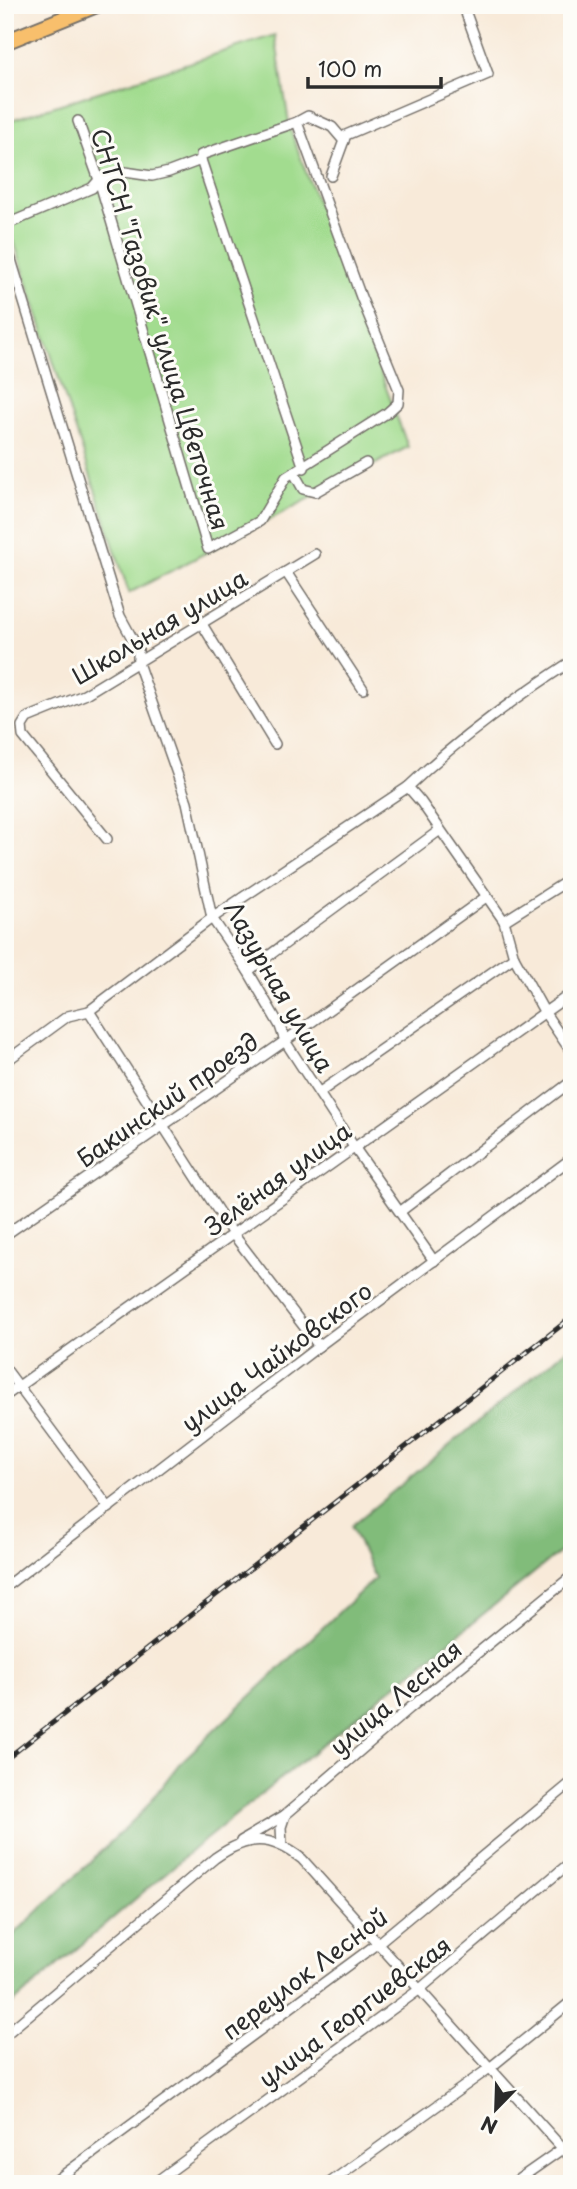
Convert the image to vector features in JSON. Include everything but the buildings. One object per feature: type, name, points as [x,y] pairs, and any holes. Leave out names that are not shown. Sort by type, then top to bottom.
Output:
[{"type":"main road","points":[[5,42],[97,5]]},
{"type":"street","points":[[331,176],[346,135],[488,74],[463,5]]},
{"type":"street","points":[[304,468],[201,155],[308,116],[332,127],[344,141]]},
{"type":"street","name":"СНТСН \"Газовик\" улица Цветочная","points":[[78,121],[99,180],[208,549],[260,521],[286,477],[294,473]]},
{"type":"street","points":[[297,122],[361,297],[399,390],[398,403],[387,413],[294,473],[303,489],[315,492],[366,463]]},
{"type":"street","points":[[5,225],[92,188],[99,180],[125,172],[152,176],[201,160]]},
{"type":"street","name":"Лазурная улица","points":[[5,240],[120,616],[138,649],[138,663],[187,802],[212,918],[280,1026],[285,1041],[354,1147],[401,1210],[434,1261]]},
{"type":"street","name":"Школьная улица","points":[[107,839],[23,736],[22,726],[27,718],[84,695],[315,554]]},
{"type":"street","points":[[286,572],[363,689]]},
{"type":"street","points":[[202,624],[275,744]]},
{"type":"street","points":[[5,1062],[68,1016],[89,1011],[212,918],[408,787],[507,703],[572,662]]},
{"type":"street","points":[[408,787],[504,921],[514,957],[545,1013],[572,1053]]},
{"type":"street","points":[[247,971],[440,830]]},
{"type":"street","points":[[504,921],[572,878]]},
{"type":"street","name":"Бакинский проезд","points":[[5,1235],[285,1041],[486,897]]},
{"type":"street","points":[[320,1092],[514,957]]},
{"type":"street","name":"Зелёная улица","points":[[5,1396],[572,993]]},
{"type":"street","points":[[89,1011],[233,1234],[319,1346]]},
{"type":"street","points":[[401,1210],[572,1081]]},
{"type":"street","name":"улица Чайковского","points":[[5,1587],[319,1346],[572,1158]]},
{"type":"street","points":[[5,1368],[109,1508]]},
{"type":"street","name":"улица Лесная","points":[[5,2035],[215,1858],[285,1815],[410,1708],[572,1576]]},
{"type":"street","name":"переулок Лесной","points":[[51,2184],[378,1944],[572,1782]]},
{"type":"street","points":[[282,1845],[281,1827],[285,1815]]},
{"type":"street","points":[[240,1842],[270,1841],[282,1845],[302,1859],[572,2159]]},
{"type":"street","name":"улица Георгиевская","points":[[153,2184],[420,1989],[572,1861]]},
{"type":"street","points":[[328,2184],[491,2067],[572,2001]]},
{"type":"street","points":[[512,2184],[572,2143]]},
{"type":"green space","points":[[275,35],[290,129],[408,447],[129,593],[5,214],[5,122]]},
{"type":"green space","points":[[572,1345],[572,1542],[195,1848],[5,2010],[5,1943],[142,1812],[179,1764],[375,1578],[351,1526]]},
{"type":"railway","points":[[5,1760],[572,1317]]}]
